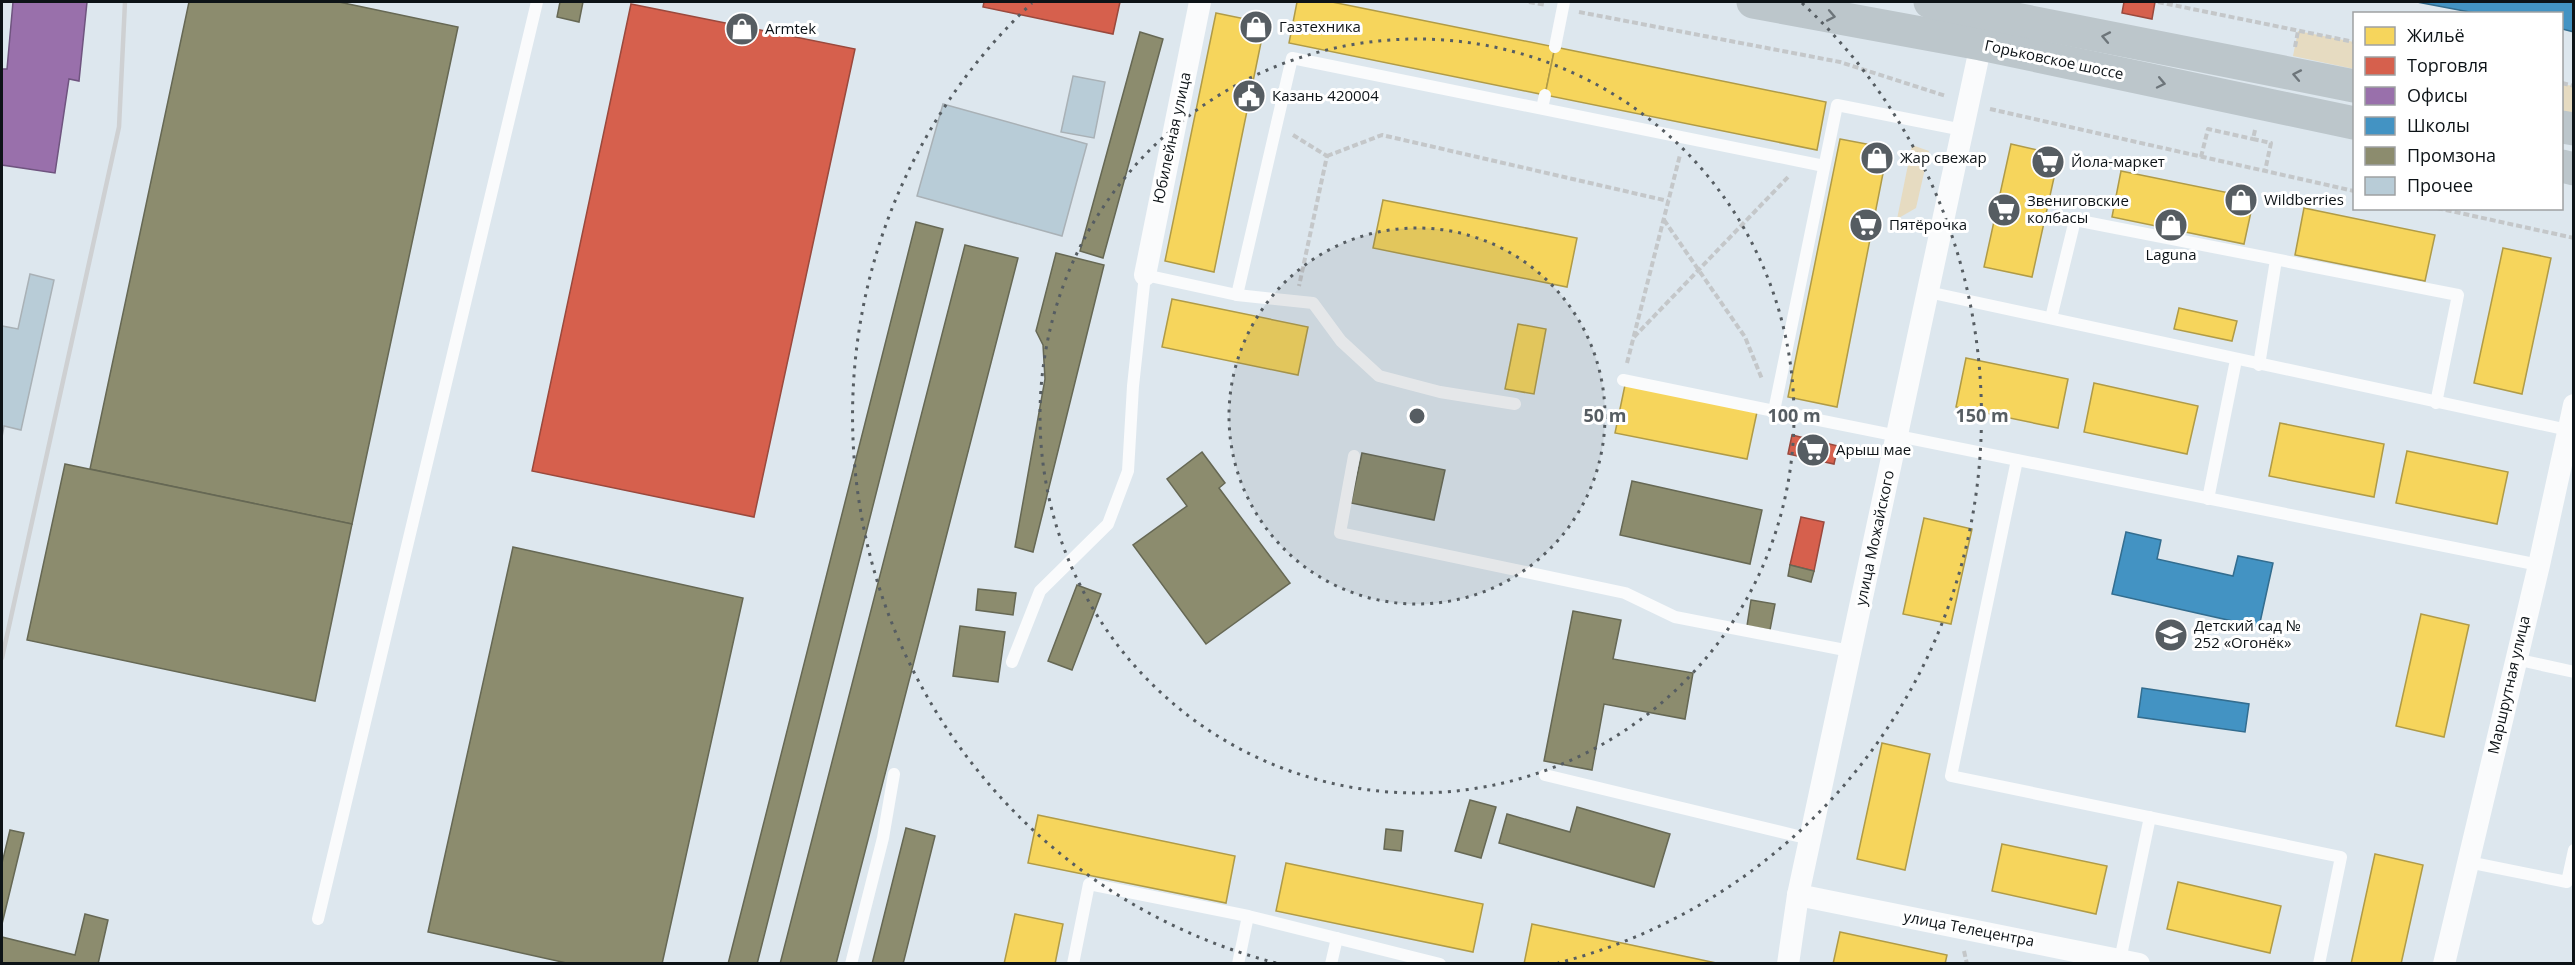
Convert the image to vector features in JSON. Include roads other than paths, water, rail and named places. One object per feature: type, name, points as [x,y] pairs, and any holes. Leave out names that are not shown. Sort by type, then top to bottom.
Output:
[{"type":"main road","name":"Горьковское шоссе","points":[[1753,2],[1987,20],[2353,86]]},
{"type":"main road","name":"Горьковское шоссе","points":[[1930,2],[2353,122]]},
{"type":"street","name":"Юбилейная улица","points":[[1145,275],[1200,2]]},
{"type":"street","name":"улица Можайского","points":[[1788,963],[1798,895],[1987,20]]},
{"type":"street","name":"Маршрутная улица","points":[[2444,963],[2539,566],[2574,405]]},
{"type":"street","name":"улица Телецентра","points":[[1798,895],[2130,962]]},
{"type":"lane","points":[[318,919],[537,2]]},
{"type":"lane","points":[[1555,47],[1563,5]]},
{"type":"lane","points":[[1237,295],[1292,58],[1824,166]]},
{"type":"lane","points":[[1542,108],[1545,95]]},
{"type":"lane","points":[[1774,411],[1837,105],[1963,130]]},
{"type":"lane","points":[[2051,318],[2075,220],[2458,295],[2436,403]]},
{"type":"lane","points":[[2259,365],[2276,260]]},
{"type":"lane","points":[[1012,662],[1040,591],[1108,524],[1128,471],[1133,386],[1145,275],[1237,295],[1313,303],[1341,341],[1379,376],[1440,392],[1515,404]]},
{"type":"lane","points":[[1928,292],[2568,430]]},
{"type":"lane","points":[[2208,499],[2236,360]]},
{"type":"lane","points":[[1623,380],[2539,566]]},
{"type":"lane","points":[[1354,456],[1340,533],[1625,593],[1675,617],[1850,651]]},
{"type":"lane","points":[[2017,460],[1951,776],[2341,857],[2319,963]]},
{"type":"lane","points":[[2515,659],[2574,672]]},
{"type":"lane","points":[[850,963],[883,838],[894,774]]},
{"type":"lane","points":[[1545,775],[1810,839]]},
{"type":"lane","points":[[2130,962],[2150,817]]},
{"type":"lane","points":[[2468,862],[2567,882],[2574,850]]},
{"type":"lane","points":[[1073,963],[1089,884],[1248,916],[1440,963]]},
{"type":"lane","points":[[1238,963],[1248,916]]},
{"type":"lane","points":[[1331,963],[1336,938]]},
{"type":"railway","points":[[2,658],[119,127],[125,2]]},
{"type":"place","name":"Газтехника","points":[[1256,27]]},
{"type":"place","name":"Armtek","points":[[742,29]]},
{"type":"place","name":"Казань 420004","points":[[1249,96]]},
{"type":"place","name":"Жар свежар","points":[[1877,158]]},
{"type":"place","name":"Йола-маркет","points":[[2048,162]]},
{"type":"place","name":"Wildberries","points":[[2241,200]]},
{"type":"place","name":"Звениговские колбасы","points":[[2004,210]]},
{"type":"place","name":"Пятёрочка","points":[[1866,225]]},
{"type":"place","name":"Laguna","points":[[2171,225]]},
{"type":"place","name":"Арыш мае","points":[[1813,450]]},
{"type":"place","name":"Детский сад № 252 «Огонёк»","points":[[2171,635]]}]
